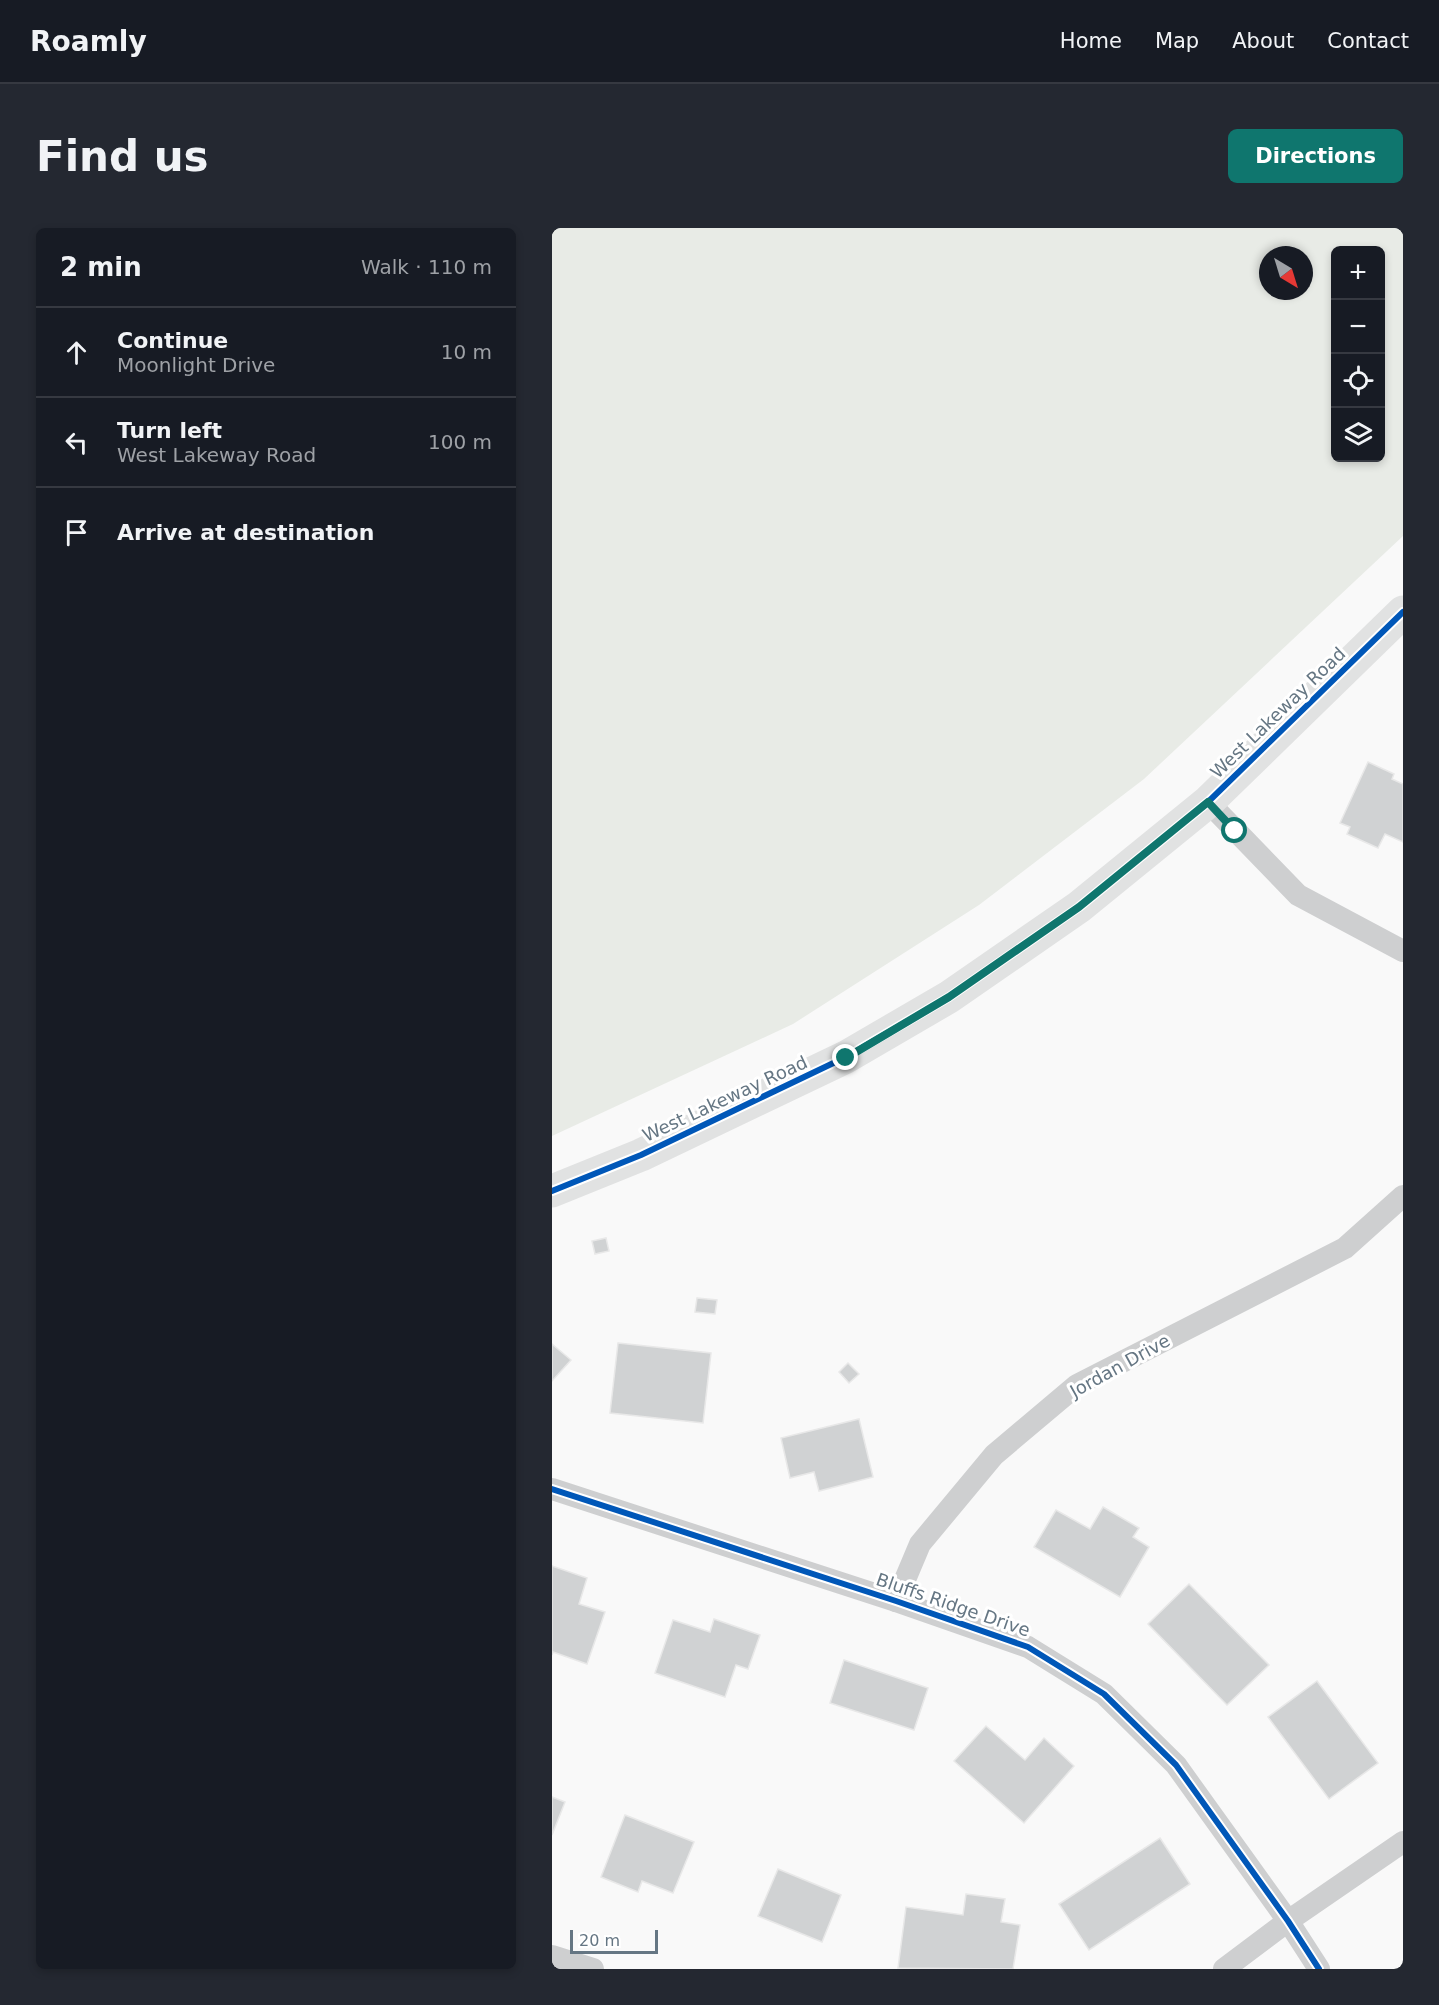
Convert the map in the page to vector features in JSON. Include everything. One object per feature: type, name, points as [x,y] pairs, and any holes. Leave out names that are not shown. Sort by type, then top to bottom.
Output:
[{"type":"street","name":"West Lakeway Road","points":[[552,1191],[641,1155],[846,1058],[949,997],[1079,907],[1208,802],[1403,612]]},
{"type":"street","points":[[1208,802],[1298,895],[1403,951]]},
{"type":"street","name":"Jordan Drive","points":[[896,1601],[920,1544],[994,1455],[1077,1385],[1345,1248],[1403,1196]]},
{"type":"street","name":"Bluffs Ridge Drive","points":[[552,1489],[896,1601],[1028,1647],[1104,1694],[1176,1765],[1288,1921],[1319,1969]]},
{"type":"street","points":[[1224,1969],[1288,1921],[1403,1842]]},
{"type":"street","points":[[552,1956],[592,1969]]},
{"type":"shaded area","points":[[552,228],[1403,228],[1403,536],[1144,779],[979,905],[793,1024],[552,1136]]},
{"type":"building","points":[[1368,762],[1394,774],[1392,779],[1403,784],[1403,842],[1385,834],[1378,848],[1347,834],[1350,827],[1340,823]]},
{"type":"building","points":[[606,1238],[609,1251],[595,1254],[592,1241]]},
{"type":"building","points":[[697,1298],[717,1300],[715,1314],[695,1312]]},
{"type":"building","points":[[618,1343],[711,1353],[703,1423],[610,1413]]},
{"type":"building","points":[[552,1344],[571,1360],[552,1381]]},
{"type":"building","points":[[848,1363],[859,1374],[849,1383],[839,1372]]},
{"type":"building","points":[[859,1419],[873,1477],[819,1491],[814,1472],[790,1478],[781,1438]]},
{"type":"building","points":[[1103,1507],[1139,1528],[1133,1537],[1149,1547],[1120,1597],[1034,1547],[1056,1510],[1090,1529]]},
{"type":"building","points":[[552,1566],[587,1578],[579,1604],[605,1612],[587,1664],[553,1652],[552,1655]]},
{"type":"building","points":[[1189,1584],[1269,1665],[1227,1705],[1148,1624]]},
{"type":"building","points":[[714,1619],[760,1635],[748,1669],[736,1665],[725,1697],[655,1673],[673,1620],[710,1632]]},
{"type":"building","points":[[844,1660],[928,1688],[914,1730],[830,1703]]},
{"type":"building","points":[[1317,1681],[1378,1763],[1329,1799],[1268,1717]]},
{"type":"building","points":[[986,1726],[1025,1760],[1044,1738],[1074,1766],[1024,1823],[954,1761]]},
{"type":"building","points":[[552,1797],[565,1802],[552,1835]]},
{"type":"building","points":[[625,1815],[694,1842],[673,1893],[642,1881],[638,1892],[601,1877]]},
{"type":"building","points":[[1160,1838],[1190,1884],[1089,1950],[1059,1904]]},
{"type":"building","points":[[778,1869],[841,1895],[822,1942],[758,1916]]},
{"type":"building","points":[[966,1894],[1005,1899],[1001,1922],[1020,1925],[1013,1969],[898,1968],[906,1907],[963,1915]]},
{"type":"cycle path","points":[[552,1191],[641,1155],[846,1057],[949,997],[1079,907],[1208,802],[1403,612]]},
{"type":"cycle path","points":[[552,1489],[896,1601],[1028,1647],[1104,1694],[1176,1765],[1288,1921],[1319,1969]]},
{"type":"route","points":[[846,1058],[949,997],[1079,907],[1208,802],[1235,831]]}]
